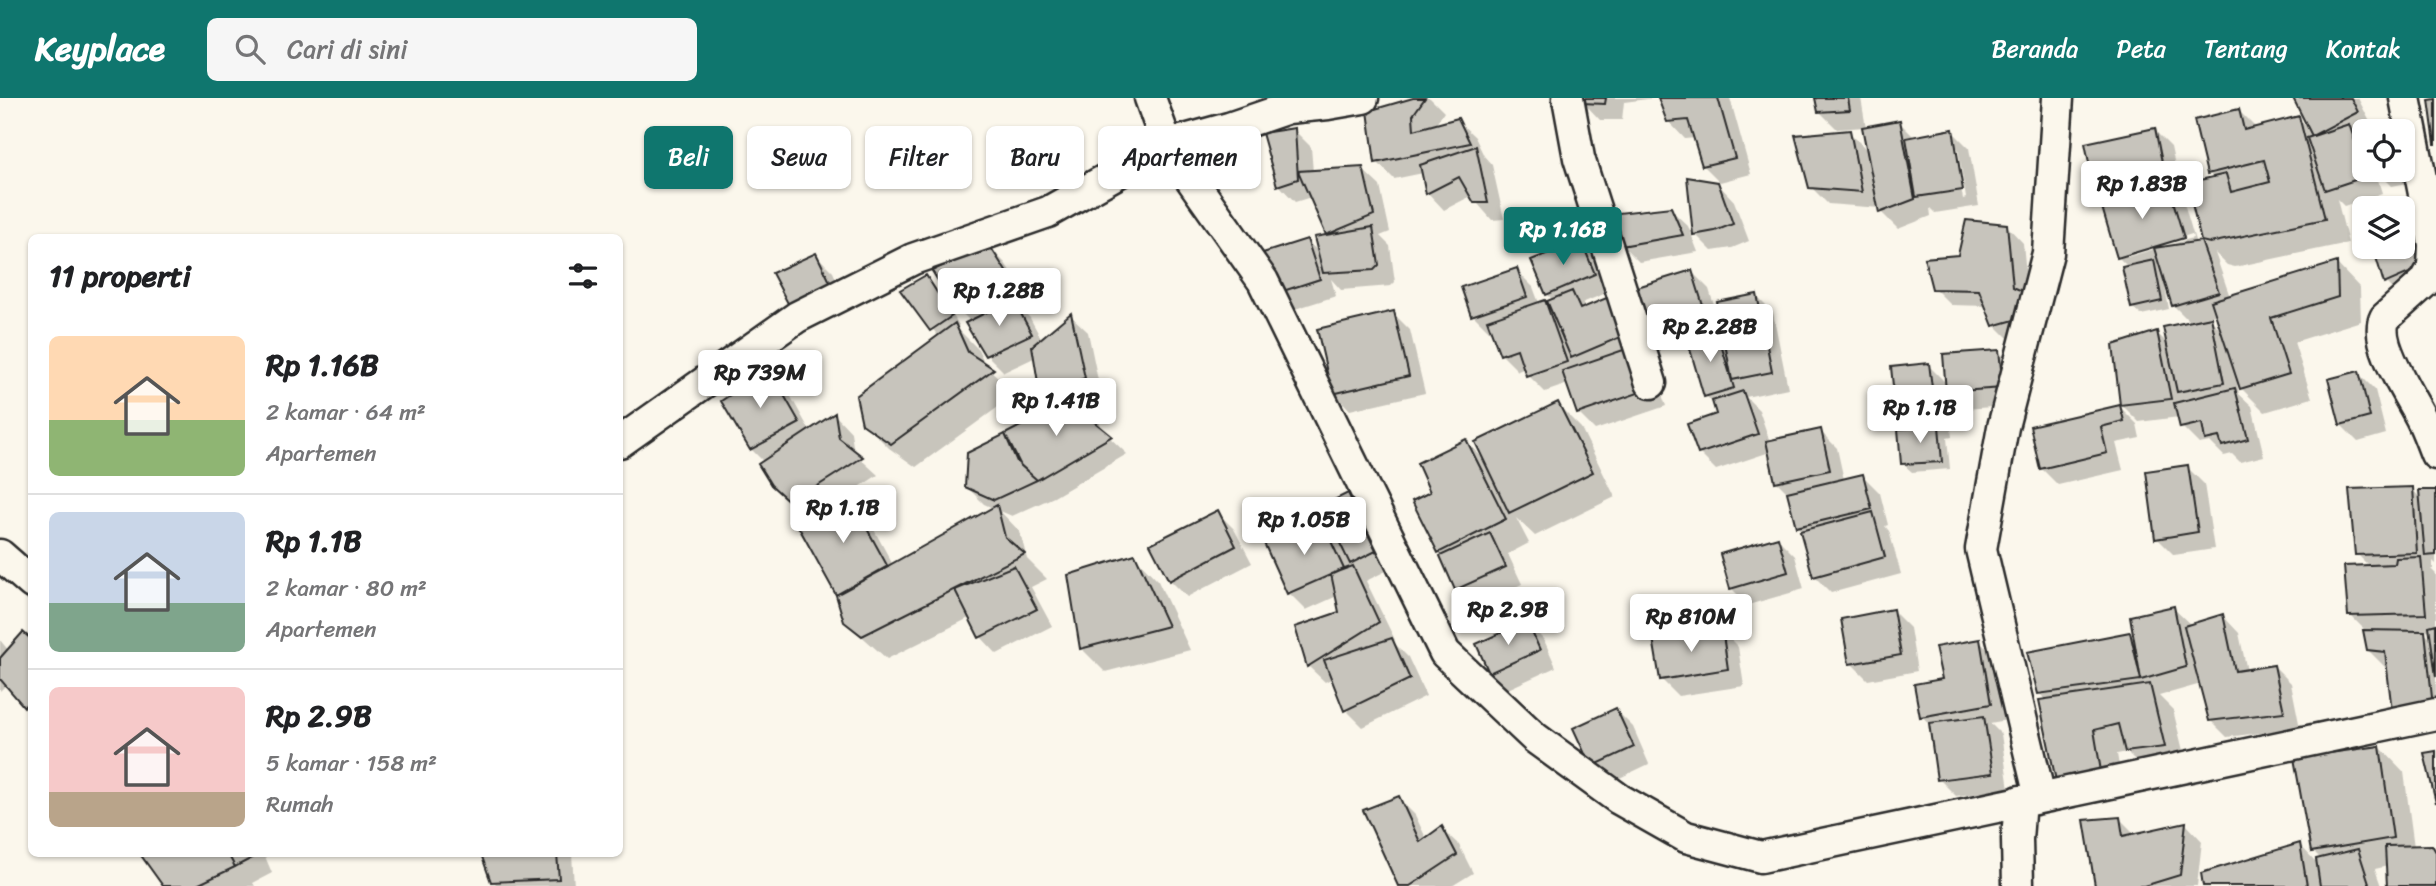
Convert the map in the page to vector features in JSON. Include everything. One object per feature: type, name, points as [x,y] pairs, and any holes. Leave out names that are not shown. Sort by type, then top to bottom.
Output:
[{"type":"street","points":[[1150,98],[1160,126]]},
{"type":"street","points":[[1235,126],[1288,107],[1363,98]]},
{"type":"street","points":[[1568,98],[1583,171],[1651,383]]},
{"type":"street","points":[[2018,886],[2017,839],[2030,799],[1981,549],[2003,427],[2048,253],[2057,98]]},
{"type":"street","points":[[2405,98],[2434,244],[2433,268],[2425,282],[2385,318],[2381,326],[2383,339],[2436,454]]},
{"type":"street","points":[[623,440],[797,317],[913,259],[1048,212],[1098,184]]},
{"type":"street","points":[[1198,189],[1263,281],[1445,653],[1535,738],[1619,799],[1686,837],[1761,857],[2436,714]]},
{"type":"street","points":[[0,555],[28,580]]},
{"type":"building","points":[[1413,98],[1425,98],[1413,115],[1414,130],[1458,118],[1470,143],[1375,163],[1368,111]]},
{"type":"building","points":[[1580,98],[1606,98],[1605,104],[1581,103]]},
{"type":"building","points":[[1658,98],[1718,98],[1735,158],[1702,166],[1688,120],[1667,122]]},
{"type":"building","points":[[1815,98],[1848,98],[1850,110],[1818,112]]},
{"type":"building","points":[[2293,98],[2351,98],[2358,112],[2312,136]]},
{"type":"building","points":[[2436,99],[2436,144],[2435,144],[2429,100]]},
{"type":"building","points":[[2239,109],[2244,130],[2299,116],[2325,219],[2210,243],[2201,241],[2187,183],[2226,174],[2231,192],[2270,182],[2264,160],[2207,174],[2194,120]]},
{"type":"building","points":[[1900,120],[1915,199],[1879,213],[1862,127]]},
{"type":"building","points":[[2349,124],[2352,133],[2352,181],[2325,190],[2307,138]]},
{"type":"building","points":[[1295,128],[1298,179],[1277,186],[1262,133]]},
{"type":"building","points":[[2155,128],[2166,182],[2096,197],[2085,143]]},
{"type":"building","points":[[1953,129],[1963,190],[1916,197],[1906,138]]},
{"type":"building","points":[[1850,130],[1862,192],[1809,188],[1795,135]]},
{"type":"building","points":[[1476,146],[1488,203],[1474,203],[1459,177],[1426,194],[1420,165]]},
{"type":"building","points":[[1363,167],[1374,215],[1326,235],[1298,171]]},
{"type":"building","points":[[1687,177],[1718,182],[1733,224],[1693,235]]},
{"type":"building","points":[[2168,184],[2184,238],[2117,258],[2101,204]]},
{"type":"building","points":[[1671,207],[1683,235],[1621,246],[1609,214]]},
{"type":"building","points":[[1966,220],[2007,224],[2013,287],[2032,295],[2025,317],[1993,326],[1979,290],[1932,289],[1924,258],[1958,255]]},
{"type":"building","points":[[2425,226],[2430,264],[2384,284],[2377,259],[2415,259],[2415,229]]},
{"type":"building","points":[[1373,227],[1379,265],[1374,270],[1323,273],[1314,237]]},
{"type":"building","points":[[1307,239],[1320,279],[1277,293],[1263,253]]},
{"type":"building","points":[[1581,240],[1595,274],[1546,295],[1531,260]]},
{"type":"building","points":[[2201,241],[2219,292],[2172,306],[2154,248]]},
{"type":"building","points":[[988,243],[1014,284],[956,310],[932,271]]},
{"type":"building","points":[[816,253],[835,292],[793,313],[772,273]]},
{"type":"building","points":[[2154,260],[2162,301],[2131,308],[2122,267]]},
{"type":"building","points":[[2337,262],[2338,297],[2271,318],[2289,374],[2240,389],[2211,301]]},
{"type":"building","points":[[1517,268],[1527,297],[1471,316],[1461,287]]},
{"type":"building","points":[[1692,270],[1704,309],[1642,327],[1631,289]]},
{"type":"building","points":[[926,275],[952,316],[930,331],[900,290]]},
{"type":"building","points":[[1572,291],[1580,309],[1609,297],[1625,335],[1571,358],[1547,301]]},
{"type":"building","points":[[1757,294],[1772,372],[1732,380],[1717,302]]},
{"type":"building","points":[[1013,299],[1032,334],[985,356],[965,323]]},
{"type":"building","points":[[1545,300],[1567,362],[1526,376],[1517,349],[1500,355],[1487,320]]},
{"type":"building","points":[[1394,311],[1409,376],[1332,394],[1317,329]]},
{"type":"building","points":[[1071,313],[1085,378],[1040,395],[1032,346]]},
{"type":"building","points":[[2211,317],[2224,383],[2177,392],[2163,327]]},
{"type":"building","points":[[955,323],[968,352],[994,369],[891,444],[862,424],[856,396]]},
{"type":"building","points":[[1717,331],[1734,388],[1704,397],[1687,339]]},
{"type":"building","points":[[2157,331],[2171,399],[2120,405],[2113,345]]},
{"type":"building","points":[[1635,346],[1650,389],[1577,414],[1562,371]]},
{"type":"building","points":[[1999,350],[2003,388],[1946,392],[1943,354]]},
{"type":"building","points":[[1929,363],[1936,421],[1897,424],[1891,367]]},
{"type":"building","points":[[769,369],[800,423],[750,450],[721,401]]},
{"type":"building","points":[[2359,371],[2370,417],[2340,425],[2328,379]]},
{"type":"building","points":[[2235,388],[2248,439],[2222,446],[2219,437],[2205,440],[2202,423],[2180,428],[2174,403]]},
{"type":"building","points":[[1743,391],[1758,434],[1698,454],[1687,424],[1716,414],[1712,401]]},
{"type":"building","points":[[1079,396],[1091,419],[1112,436],[1037,480],[1021,466],[1005,434]]},
{"type":"building","points":[[1558,402],[1593,472],[1509,513],[1475,442]]},
{"type":"building","points":[[2120,405],[2124,421],[2101,427],[2107,453],[2040,469],[2030,426]]},
{"type":"building","points":[[835,413],[839,438],[863,457],[791,503],[771,485],[758,464]]},
{"type":"building","points":[[1939,426],[1942,462],[1901,464],[1898,429]]},
{"type":"building","points":[[1821,429],[1830,470],[1775,482],[1766,441]]},
{"type":"building","points":[[1005,434],[1017,462],[1037,480],[994,500],[965,487],[967,453]]},
{"type":"building","points":[[1466,439],[1506,519],[1438,553],[1412,501],[1430,492],[1417,463]]},
{"type":"building","points":[[2188,465],[2198,532],[2155,539],[2146,471]]},
{"type":"building","points":[[1863,474],[1872,509],[1796,527],[1787,492]]},
{"type":"building","points":[[2413,487],[2417,553],[2355,555],[2349,489]]},
{"type":"building","points":[[2419,490],[2436,490],[2436,555],[2425,556]]},
{"type":"building","points":[[1348,493],[1376,551],[1350,564],[1322,506]]},
{"type":"building","points":[[848,494],[888,567],[836,595],[798,526]]},
{"type":"building","points":[[997,505],[1005,537],[1025,554],[862,636],[844,622],[836,595]]},
{"type":"building","points":[[1218,510],[1236,546],[1169,581],[1150,544]]},
{"type":"building","points":[[1873,512],[1885,557],[1813,577],[1800,531]]},
{"type":"building","points":[[1322,522],[1344,569],[1287,594],[1264,543]]},
{"type":"building","points":[[1490,533],[1506,567],[1455,590],[1440,556]]},
{"type":"building","points":[[1778,537],[1788,572],[1730,589],[1720,554]]},
{"type":"building","points":[[1135,554],[1168,626],[1080,649],[1068,575]]},
{"type":"building","points":[[2421,557],[2426,614],[2348,616],[2344,566],[2395,564],[2396,558]]},
{"type":"building","points":[[1014,566],[1037,609],[979,638],[955,590]]},
{"type":"building","points":[[1353,566],[1379,622],[1307,667],[1295,627],[1339,612],[1331,574]]},
{"type":"building","points":[[2174,606],[2186,667],[2141,680],[2130,616]]},
{"type":"building","points":[[1893,609],[1901,655],[1849,664],[1841,619]]},
{"type":"building","points":[[2223,614],[2235,671],[2274,665],[2284,712],[2209,721],[2184,626]]},
{"type":"building","points":[[1527,621],[1540,650],[1489,673],[1476,644]]},
{"type":"building","points":[[2436,624],[2436,677],[2429,626]]},
{"type":"building","points":[[1722,628],[1728,669],[1660,680],[1653,638]]},
{"type":"building","points":[[2363,630],[2425,631],[2433,707],[2392,711],[2385,652],[2367,650]]},
{"type":"building","points":[[23,632],[28,636],[28,702],[24,707],[0,679],[0,658]]},
{"type":"building","points":[[2130,632],[2141,680],[2038,694],[2027,652]]},
{"type":"building","points":[[1392,638],[1410,679],[1344,711],[1324,660]]},
{"type":"building","points":[[1980,639],[1991,704],[1920,717],[1914,684],[1942,679],[1935,647]]},
{"type":"building","points":[[2150,684],[2165,747],[2125,752],[2118,724],[2094,730],[2101,771],[2056,781],[2039,700]]},
{"type":"building","points":[[1616,708],[1634,747],[1591,767],[1573,728]]},
{"type":"building","points":[[1984,716],[1993,773],[1937,780],[1929,723]]},
{"type":"building","points":[[2380,746],[2393,838],[2311,852],[2294,758]]},
{"type":"building","points":[[2436,751],[2436,803],[2424,753]]},
{"type":"building","points":[[1399,796],[1420,842],[1442,826],[1457,855],[1410,886],[1398,886],[1363,810]]},
{"type":"building","points":[[2120,817],[2123,836],[2186,822],[2180,875],[2144,886],[2095,886],[2084,820]]},
{"type":"building","points":[[2300,843],[2307,886],[2203,886],[2201,873]]},
{"type":"building","points":[[2432,845],[2436,852],[2436,886],[2387,886],[2385,846]]},
{"type":"building","points":[[2358,849],[2370,886],[2320,886],[2316,859]]},
{"type":"building","points":[[142,857],[230,857],[235,867],[195,886],[163,886]]},
{"type":"building","points":[[230,857],[254,857],[235,867]]},
{"type":"building","points":[[482,857],[557,857],[559,879],[491,882]]}]
